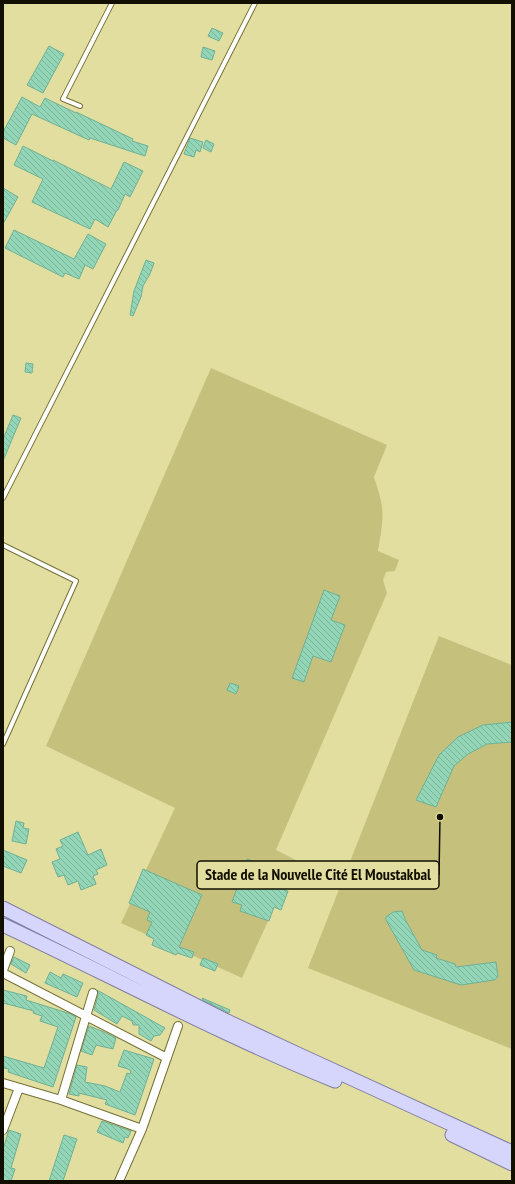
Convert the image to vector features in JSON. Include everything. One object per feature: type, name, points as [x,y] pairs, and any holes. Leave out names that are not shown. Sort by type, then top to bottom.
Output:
[{"type":"main road","points":[[3,908],[224,1026],[378,1098],[512,1164]]},
{"type":"main road","points":[[3,925],[182,1013],[224,1026]]},
{"type":"main road","points":[[297,1060],[512,1152]]},
{"type":"street","points":[[3,970],[10,951]]},
{"type":"street","points":[[3,973],[166,1058]]},
{"type":"street","points":[[61,1100],[93,993]]},
{"type":"street","points":[[119,1181],[142,1130],[178,1026]]},
{"type":"street","points":[[3,1083],[61,1100],[142,1130]]},
{"type":"street","points":[[3,1130],[19,1088]]},
{"type":"lane","points":[[80,106],[63,99],[112,3]]},
{"type":"lane","points":[[3,498],[255,3]]},
{"type":"lane","points":[[3,545],[76,581],[3,744]]},
{"type":"shaded area","points":[[211,368],[387,445],[374,477],[381,500],[382,513],[382,529],[378,551],[399,560],[395,571],[386,572],[383,580],[387,593],[276,850],[296,860],[242,978],[121,923],[175,808],[46,746]]},
{"type":"shaded area","points":[[439,636],[512,665],[512,1049],[308,968]]},
{"type":"building","points":[[212,28],[223,33],[219,41],[208,36]]},
{"type":"building","points":[[49,46],[64,54],[43,93],[27,85]]},
{"type":"building","points":[[203,47],[215,51],[212,60],[201,57]]},
{"type":"building","points":[[22,97],[40,107],[45,98],[133,139],[132,141],[148,146],[145,156],[90,138],[89,140],[32,114],[16,145],[3,138],[3,132]]},
{"type":"building","points":[[190,138],[203,142],[200,152],[196,150],[194,157],[184,154]]},
{"type":"building","points":[[206,140],[214,144],[211,152],[203,148]]},
{"type":"building","points":[[23,146],[111,189],[124,162],[143,171],[130,197],[125,194],[108,227],[95,219],[90,229],[32,202],[43,179],[14,165]]},
{"type":"building","points":[[3,188],[18,197],[3,224]]},
{"type":"building","points":[[14,230],[74,259],[88,234],[106,244],[93,269],[85,265],[79,279],[65,273],[63,277],[5,248]]},
{"type":"building","points":[[146,260],[154,263],[143,286],[141,297],[133,316],[130,315],[134,291]]},
{"type":"building","points":[[26,363],[33,364],[32,373],[25,372]]},
{"type":"building","points":[[13,415],[21,418],[3,461],[3,439]]},
{"type":"building","points":[[324,590],[340,596],[331,620],[345,625],[331,662],[313,656],[304,682],[292,678]]},
{"type":"building","points":[[230,683],[239,686],[236,694],[227,690]]},
{"type":"building","points":[[512,722],[512,742],[487,744],[468,754],[454,766],[436,807],[416,800],[439,755],[458,737],[483,725]]},
{"type":"building","points":[[16,821],[24,823],[23,828],[29,829],[26,844],[12,841]]},
{"type":"building","points":[[78,832],[88,855],[101,849],[107,865],[96,870],[98,874],[93,876],[96,884],[81,890],[78,881],[68,885],[64,875],[58,877],[52,862],[60,859],[56,849],[63,846],[60,840]]},
{"type":"building","points":[[3,850],[27,860],[21,873],[3,866]]},
{"type":"building","points":[[247,859],[290,874],[284,890],[288,891],[281,910],[274,907],[269,921],[240,911],[242,905],[232,902]]},
{"type":"building","points":[[143,869],[202,895],[179,947],[194,952],[192,958],[177,953],[176,955],[152,945],[154,939],[146,935],[152,922],[147,920],[150,912],[129,903]]},
{"type":"building","points":[[402,911],[422,950],[437,955],[436,958],[455,964],[456,967],[496,962],[498,977],[494,980],[461,985],[414,970],[386,920],[386,917],[393,912]]},
{"type":"building","points":[[14,957],[30,965],[26,973],[11,964]]},
{"type":"building","points":[[203,958],[218,964],[215,971],[200,965]]},
{"type":"building","points":[[50,972],[61,978],[63,974],[83,983],[77,997],[45,983]]},
{"type":"building","points":[[3,990],[27,996],[26,1000],[71,1014],[76,1017],[53,1087],[8,1072],[9,1069],[3,1068],[3,1056],[44,1068],[58,1027],[40,1021],[42,1016],[33,1013],[34,1011],[3,1003]]},
{"type":"building","points":[[97,990],[165,1028],[160,1035],[154,1036],[151,1041],[139,1034],[139,1025],[133,1025],[132,1021],[122,1016],[117,1024],[94,1010],[98,995]]},
{"type":"building","points":[[202,998],[230,1010],[229,1013],[203,1000]]},
{"type":"building","points":[[89,1026],[116,1038],[113,1049],[96,1045],[92,1055],[81,1051]]},
{"type":"building","points":[[124,1050],[154,1059],[135,1115],[105,1104],[107,1100],[79,1093],[79,1096],[69,1094],[77,1065],[87,1067],[85,1082],[105,1086],[120,1092],[127,1073],[130,1074],[131,1071],[118,1066]]},
{"type":"building","points":[[102,1121],[131,1131],[128,1138],[125,1137],[123,1143],[97,1132]]},
{"type":"building","points":[[9,1130],[21,1134],[11,1168],[15,1169],[11,1181],[3,1181],[3,1149]]},
{"type":"building","points":[[64,1135],[77,1139],[63,1181],[49,1181]]},
{"type":"place","name":"Stade de la Nouvelle Cité El Moustakbal","points":[[440,817]]}]
